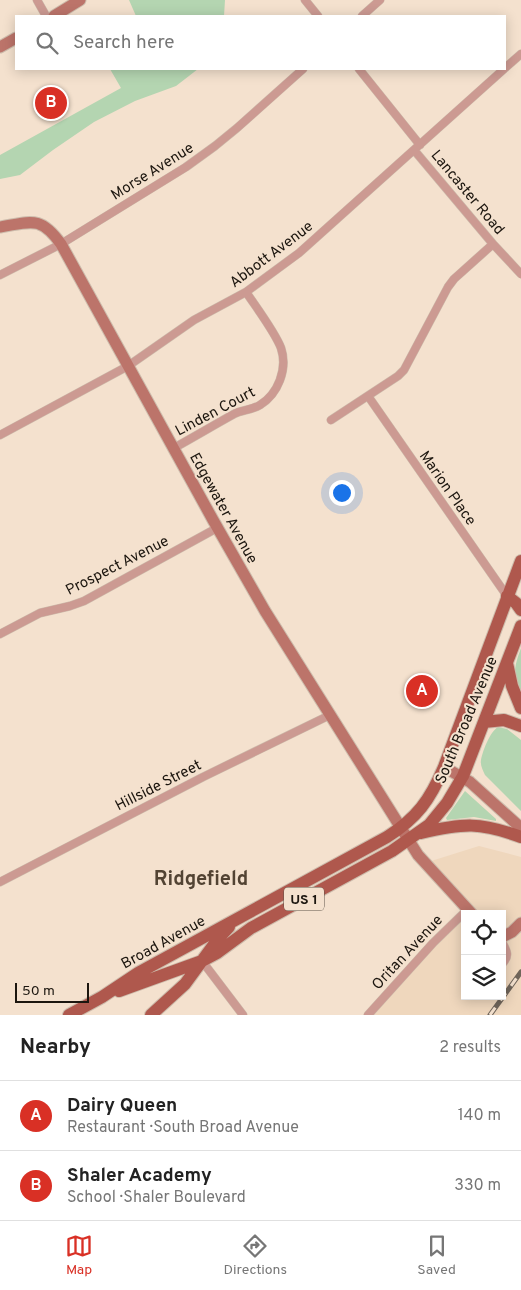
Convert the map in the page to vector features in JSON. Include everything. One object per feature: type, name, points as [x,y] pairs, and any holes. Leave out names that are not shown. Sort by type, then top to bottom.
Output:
[{"type":"main road","name":"South Broad Avenue","points":[[241,918],[400,828],[421,810],[433,792],[444,767],[521,561]]},
{"type":"main road","points":[[507,596],[521,610]]},
{"type":"main road","name":"South Broad Avenue","points":[[202,961],[222,950],[251,928],[414,838],[429,825],[442,810],[463,776],[521,626]]},
{"type":"main road","points":[[507,663],[512,686],[521,708]]},
{"type":"main road","points":[[484,722],[504,720],[521,726]]},
{"type":"main road","points":[[414,838],[468,824],[496,828],[521,837]]},
{"type":"main road","points":[[151,1015],[185,984],[223,934],[241,918]]},
{"type":"main road","name":"Broad Avenue","points":[[69,1015],[102,997],[138,973],[241,918]]},
{"type":"main road","name":"Broad Avenue","points":[[102,997],[202,961]]},
{"type":"street","points":[[37,0],[45,15]]},
{"type":"street","points":[[56,15],[80,0]]},
{"type":"street","points":[[306,0],[317,15]]},
{"type":"street","points":[[363,15],[380,0]]},
{"type":"street","points":[[0,47],[15,39]]},
{"type":"street","name":"Abbott Avenue","points":[[506,66],[521,54]]},
{"type":"street","name":"Morse Avenue","points":[[0,275],[61,244],[186,167],[215,146],[302,70]]},
{"type":"street","name":"Lancaster Road","points":[[360,70],[493,244],[521,274]]},
{"type":"street","name":"Abbott Avenue","points":[[0,436],[128,366],[194,320],[246,292],[299,253],[502,70]]},
{"type":"street","name":"Edgewater Avenue","points":[[0,227],[30,222],[38,223],[50,230],[61,244],[217,528],[265,611],[400,828],[414,838],[418,855],[469,910]]},
{"type":"street","points":[[331,420],[398,376],[404,370],[451,283],[493,244]]},
{"type":"street","name":"Linden Court","points":[[174,448],[237,412],[251,410],[260,405],[270,397],[281,378],[283,366],[280,346],[246,292]]},
{"type":"street","name":"Marion Place","points":[[368,396],[507,596]]},
{"type":"street","name":"Prospect Avenue","points":[[0,634],[40,613],[84,601],[217,528]]},
{"type":"street","name":"Hillside Street","points":[[0,882],[203,777],[330,715]]},
{"type":"street","points":[[444,767],[463,776],[521,828]]},
{"type":"street","name":"Oritan Avenue","points":[[368,1015],[433,943],[461,919]]},
{"type":"street","points":[[506,935],[521,923]]},
{"type":"street","points":[[202,961],[243,1015]]},
{"type":"shaded area","points":[[479,846],[521,857],[521,1015],[366,1015],[461,910],[461,1000],[506,1000],[506,910],[461,910],[466,905],[428,862]]},
{"type":"green space","points":[[129,0],[225,0],[224,15],[136,15]]},
{"type":"green space","points":[[111,70],[197,70],[176,86],[135,101],[94,122],[20,175],[0,179],[0,155],[121,88]]},
{"type":"green space","points":[[521,648],[521,695],[516,682],[515,671]]},
{"type":"green space","points":[[498,727],[507,729],[521,740],[521,811],[485,775],[481,766],[485,746],[492,733]]},
{"type":"green space","points":[[465,791],[496,821],[474,817],[447,820],[446,818]]},
{"type":"railway","points":[[490,1015],[521,972]]},
{"type":"place","name":"Shaler Academy","points":[[51,103]]},
{"type":"place","name":"Dairy Queen","points":[[422,691]]},
{"type":"district","name":"Ridgefield","points":[[201,878]]}]
